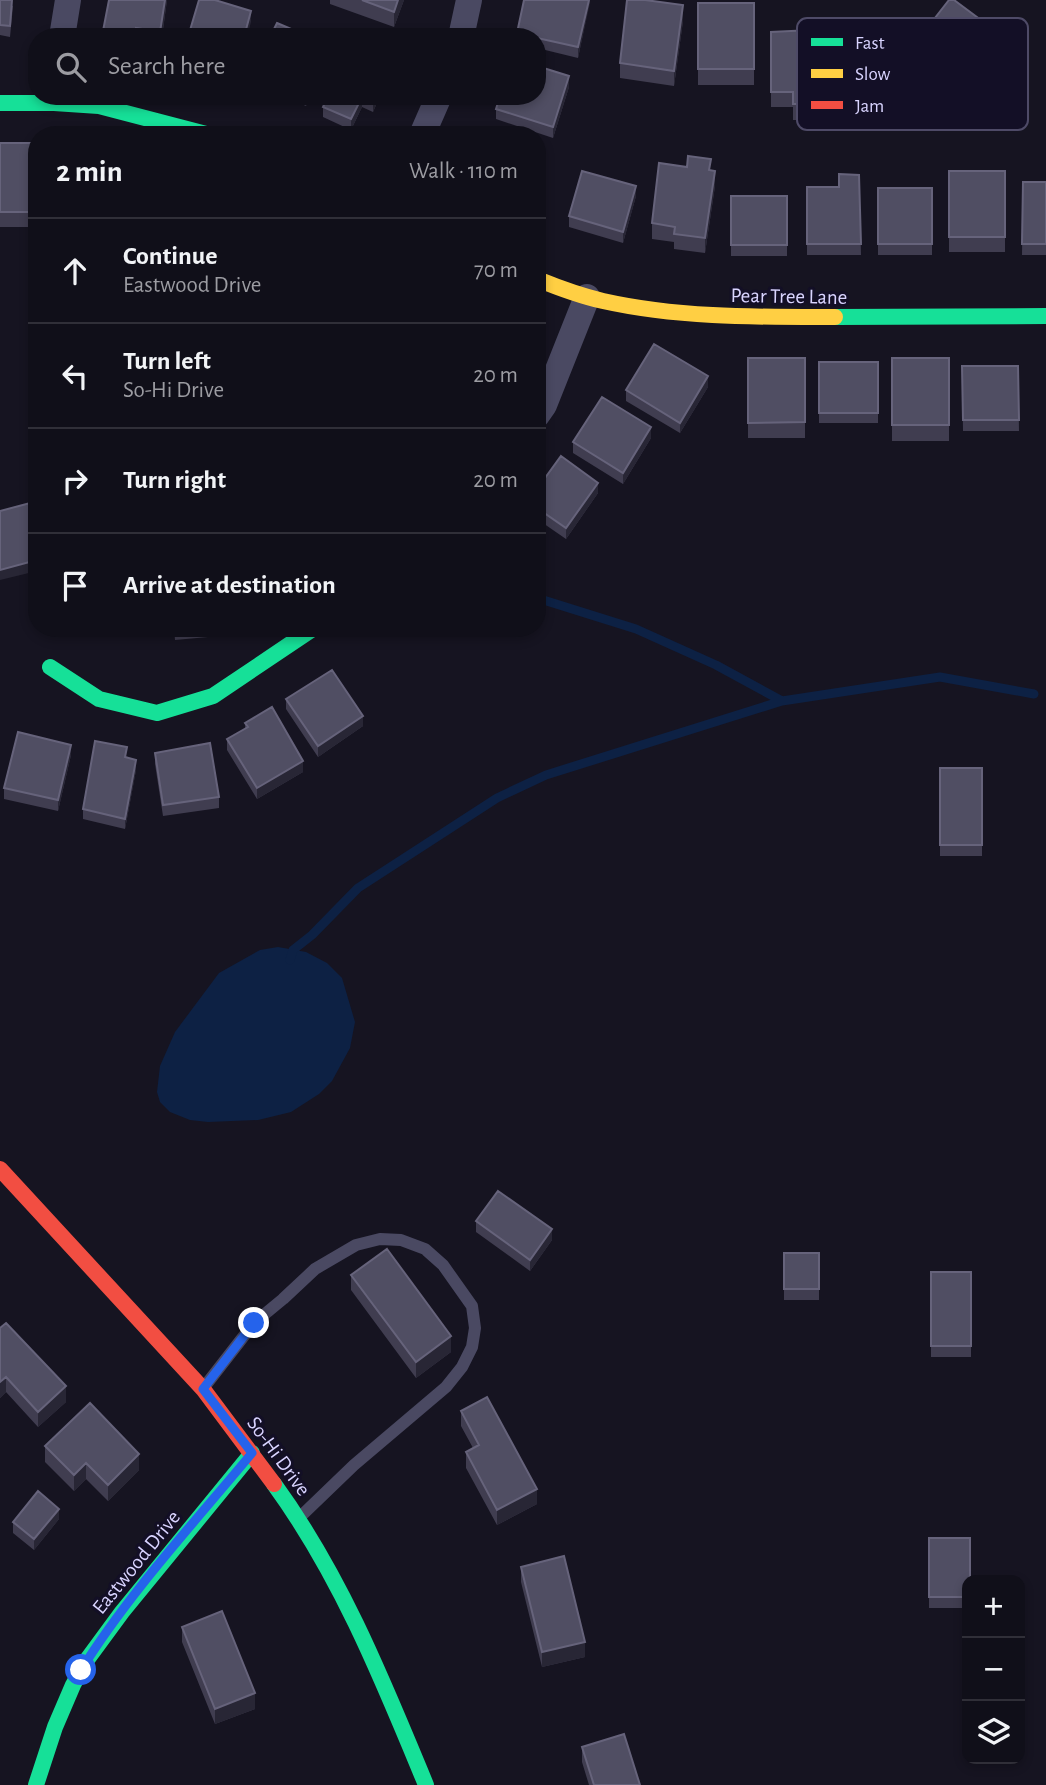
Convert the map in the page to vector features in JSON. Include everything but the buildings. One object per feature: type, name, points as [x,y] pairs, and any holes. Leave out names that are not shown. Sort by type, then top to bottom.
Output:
[{"type":"street","points":[[63,28],[68,0]]},
{"type":"street","points":[[463,28],[469,0]]},
{"type":"street","points":[[0,103],[28,101]]},
{"type":"street","points":[[93,105],[176,126]]},
{"type":"street","points":[[426,126],[435,105]]},
{"type":"street","name":"Pear Tree Lane","points":[[546,283],[587,298],[637,309],[702,316],[1046,316]]},
{"type":"street","points":[[546,400],[587,298]]},
{"type":"street","points":[[50,667],[99,699],[157,713],[213,696],[301,637]]},
{"type":"street","name":"So-Hi Drive","points":[[0,1169],[203,1389],[299,1518],[352,1614],[426,1785]]},
{"type":"street","name":"Eastwood Drive","points":[[36,1785],[49,1740],[67,1697],[99,1641],[252,1453]]},
{"type":"lane","points":[[203,1389],[254,1323],[315,1269],[356,1245],[380,1239],[401,1240],[425,1248],[443,1265],[472,1306],[475,1328],[472,1347],[463,1367],[446,1387],[354,1465],[299,1518]]},
{"type":"water","points":[[278,947],[306,952],[327,963],[342,978],[355,1022],[350,1048],[332,1081],[319,1094],[291,1112],[258,1120],[208,1122],[190,1120],[170,1112],[160,1102],[157,1092],[160,1066],[175,1032],[219,973],[260,950]]},
{"type":"waterway","points":[[546,601],[636,629],[716,665],[782,701]]},
{"type":"waterway","points":[[290,960],[293,950],[312,935],[358,888],[497,798],[546,775],[782,701],[940,677],[1034,694]]},
{"type":"traffic: fast","points":[[0,103],[28,103]]},
{"type":"traffic: fast","points":[[84,105],[99,106],[176,126]]},
{"type":"traffic: fast","points":[[835,317],[1046,316]]},
{"type":"traffic: fast","points":[[50,667],[99,699],[157,713],[213,696],[301,637]]},
{"type":"traffic: fast","points":[[36,1785],[55,1727],[86,1661],[122,1612],[252,1453]]},
{"type":"traffic: fast","points":[[274,1484],[298,1519],[340,1592],[377,1668],[426,1785]]},
{"type":"traffic: slow","points":[[546,283],[595,299],[660,311],[835,317]]},
{"type":"traffic: jam","points":[[0,1169],[203,1389],[274,1484]]},
{"type":"route","points":[[81,1670],[99,1641],[144,1583],[252,1453],[203,1389],[254,1323]]}]
